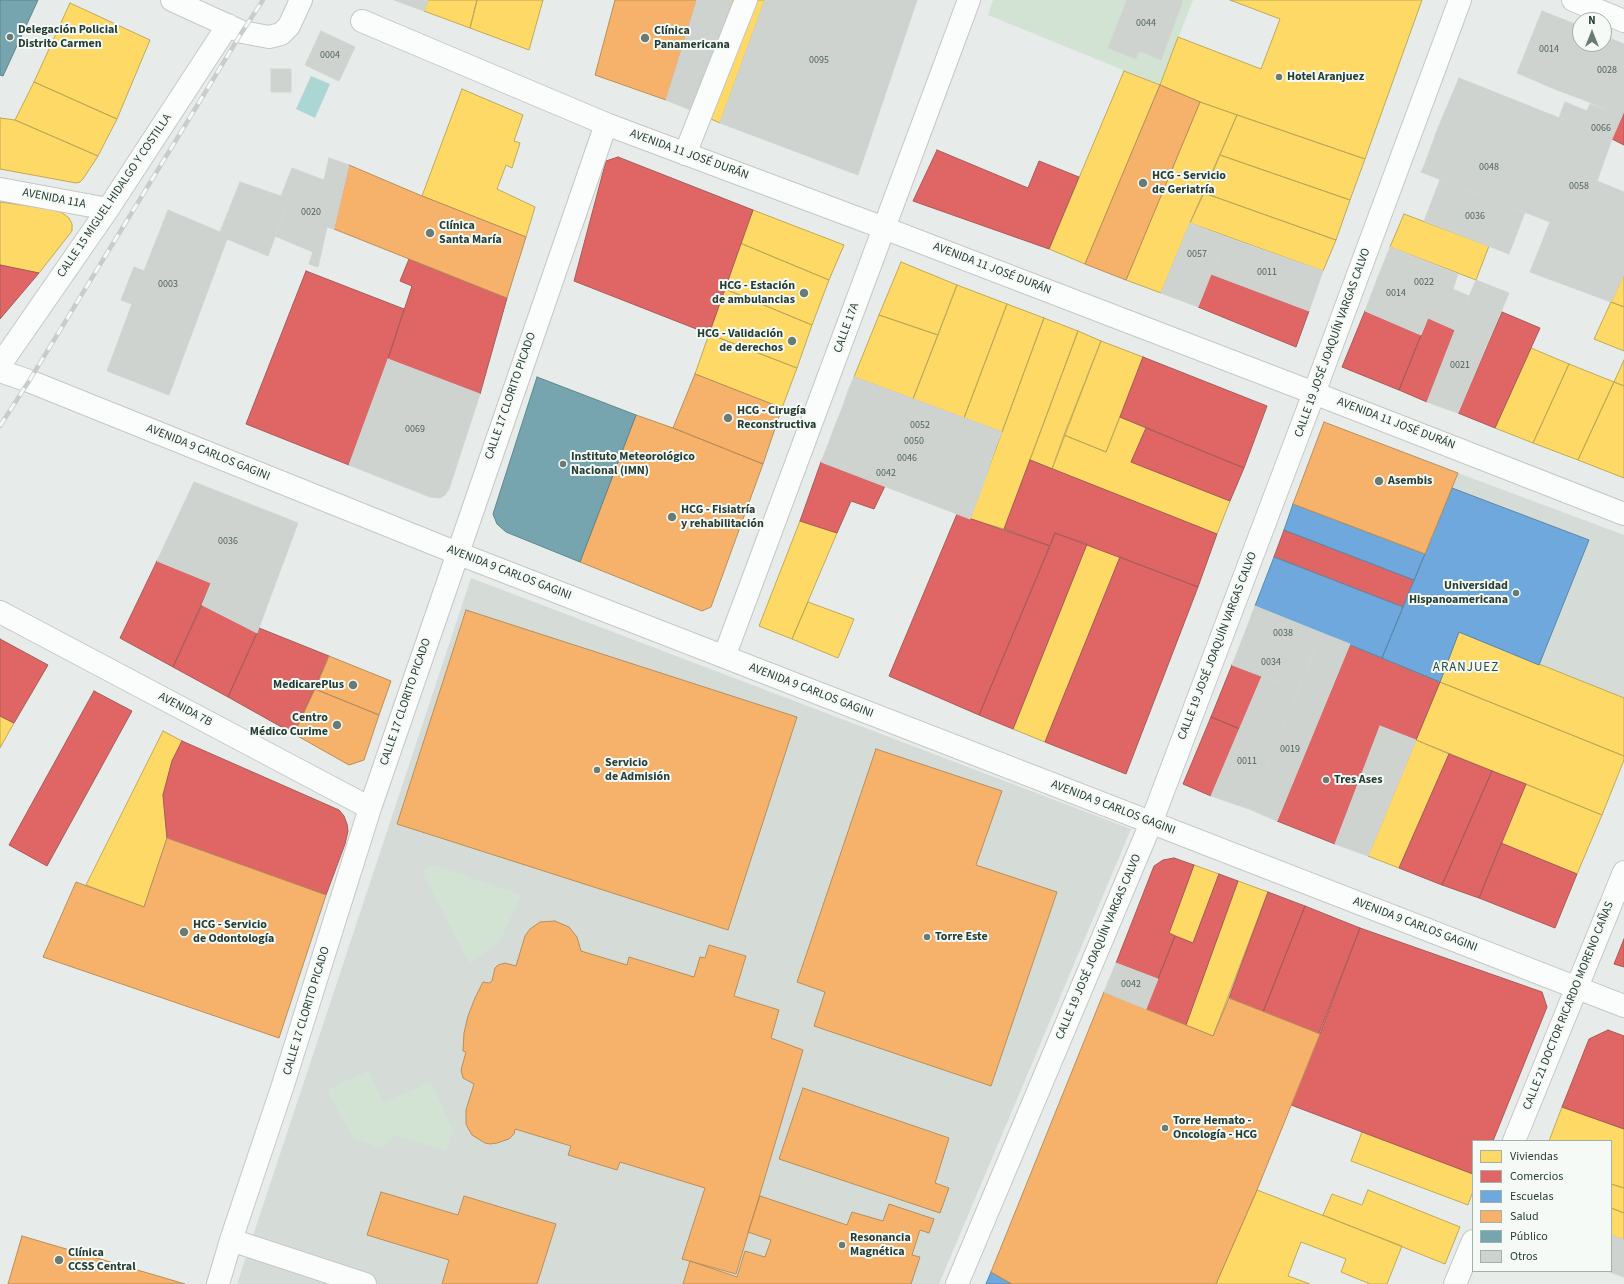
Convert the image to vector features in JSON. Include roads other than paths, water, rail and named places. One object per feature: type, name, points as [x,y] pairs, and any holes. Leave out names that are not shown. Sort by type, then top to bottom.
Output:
[{"type":"street","points":[[172,0],[242,32],[268,37],[281,34],[289,26],[301,0]]},
{"type":"street","points":[[685,154],[746,0]]},
{"type":"street","name":"CALLE 17A","points":[[724,657],[968,0]]},
{"type":"street","name":"CALLE 19 JOSÉ JOAQUÍN VARGAS CALVO","points":[[957,1284],[1151,823],[1314,393],[1460,0]]},
{"type":"street","points":[[1573,0],[1624,21]]},
{"type":"street","name":"AVENIDA 11 JOSÉ DURÁN","points":[[362,22],[606,124],[884,228],[1624,514]]},
{"type":"street","name":"CALLE 15 MIGUEL HIDALGO Y COSTILLA","points":[[0,365],[108,209],[228,25]]},
{"type":"street","name":"CALLE 17 CLORITO PICADO","points":[[218,1284],[231,1240],[284,1085],[370,808],[606,124]]},
{"type":"street","name":"AVENIDA 11A","points":[[0,189],[108,209]]},
{"type":"street","name":"AVENIDA 9 CARLOS GAGINI","points":[[0,371],[29,381],[457,553],[1624,1006]]},
{"type":"street","name":"AVENIDA 7B","points":[[0,612],[370,808]]},
{"type":"street","name":"CALLE 21 DOCTOR RICARDO MORENO CAÑAS","points":[[1514,1140],[1578,988],[1624,872]]},
{"type":"street","points":[[231,1240],[365,1284]]},
{"type":"street","points":[[1455,1284],[1472,1243]]},
{"type":"water","points":[[311,76],[330,84],[315,118],[296,109]]},
{"type":"railway","points":[[0,426],[263,0]]},
{"type":"place","name":"Delegación Policial Distrito Carmen","points":[[10,37]]},
{"type":"place","name":"Clínica Panamericana","points":[[645,38]]},
{"type":"place","name":"Hotel Aranjuez","points":[[1279,77]]},
{"type":"place","name":"HCG - Servicio de Geriatría","points":[[1143,183]]},
{"type":"place","name":"Clínica Santa María","points":[[430,233]]},
{"type":"place","name":"HCG - Estación de ambulancias","points":[[804,293]]},
{"type":"place","name":"HCG - Validación de derechos","points":[[792,341]]},
{"type":"place","name":"HCG - Cirugía Reconstructiva","points":[[728,418]]},
{"type":"place","name":"Instituto Meteorológico Nacional (IMN)","points":[[563,464]]},
{"type":"place","name":"Asembis","points":[[1379,481]]},
{"type":"place","name":"HCG - Fisiatría y rehabilitación","points":[[672,517]]},
{"type":"place","name":"Universidad Hispanoamericana","points":[[1516,593]]},
{"type":"place","name":"MedicarePlus","points":[[353,685]]},
{"type":"place","name":"Centro Médico Curime","points":[[337,725]]},
{"type":"place","name":"Servicio de Admisión","points":[[597,770]]},
{"type":"place","name":"Tres Ases","points":[[1326,780]]},
{"type":"place","name":"HCG - Servicio de Odontología","points":[[184,932]]},
{"type":"place","name":"Torre Este","points":[[927,937]]},
{"type":"place","name":"Torre Hemato - Oncología - HCG","points":[[1165,1128]]},
{"type":"place","name":"Resonancia Magnética","points":[[842,1245]]},
{"type":"place","name":"Clínica CCSS Central","points":[[59,1260]]},
{"type":"district","name":"ARANJUEZ","points":[[1466,668]]}]
